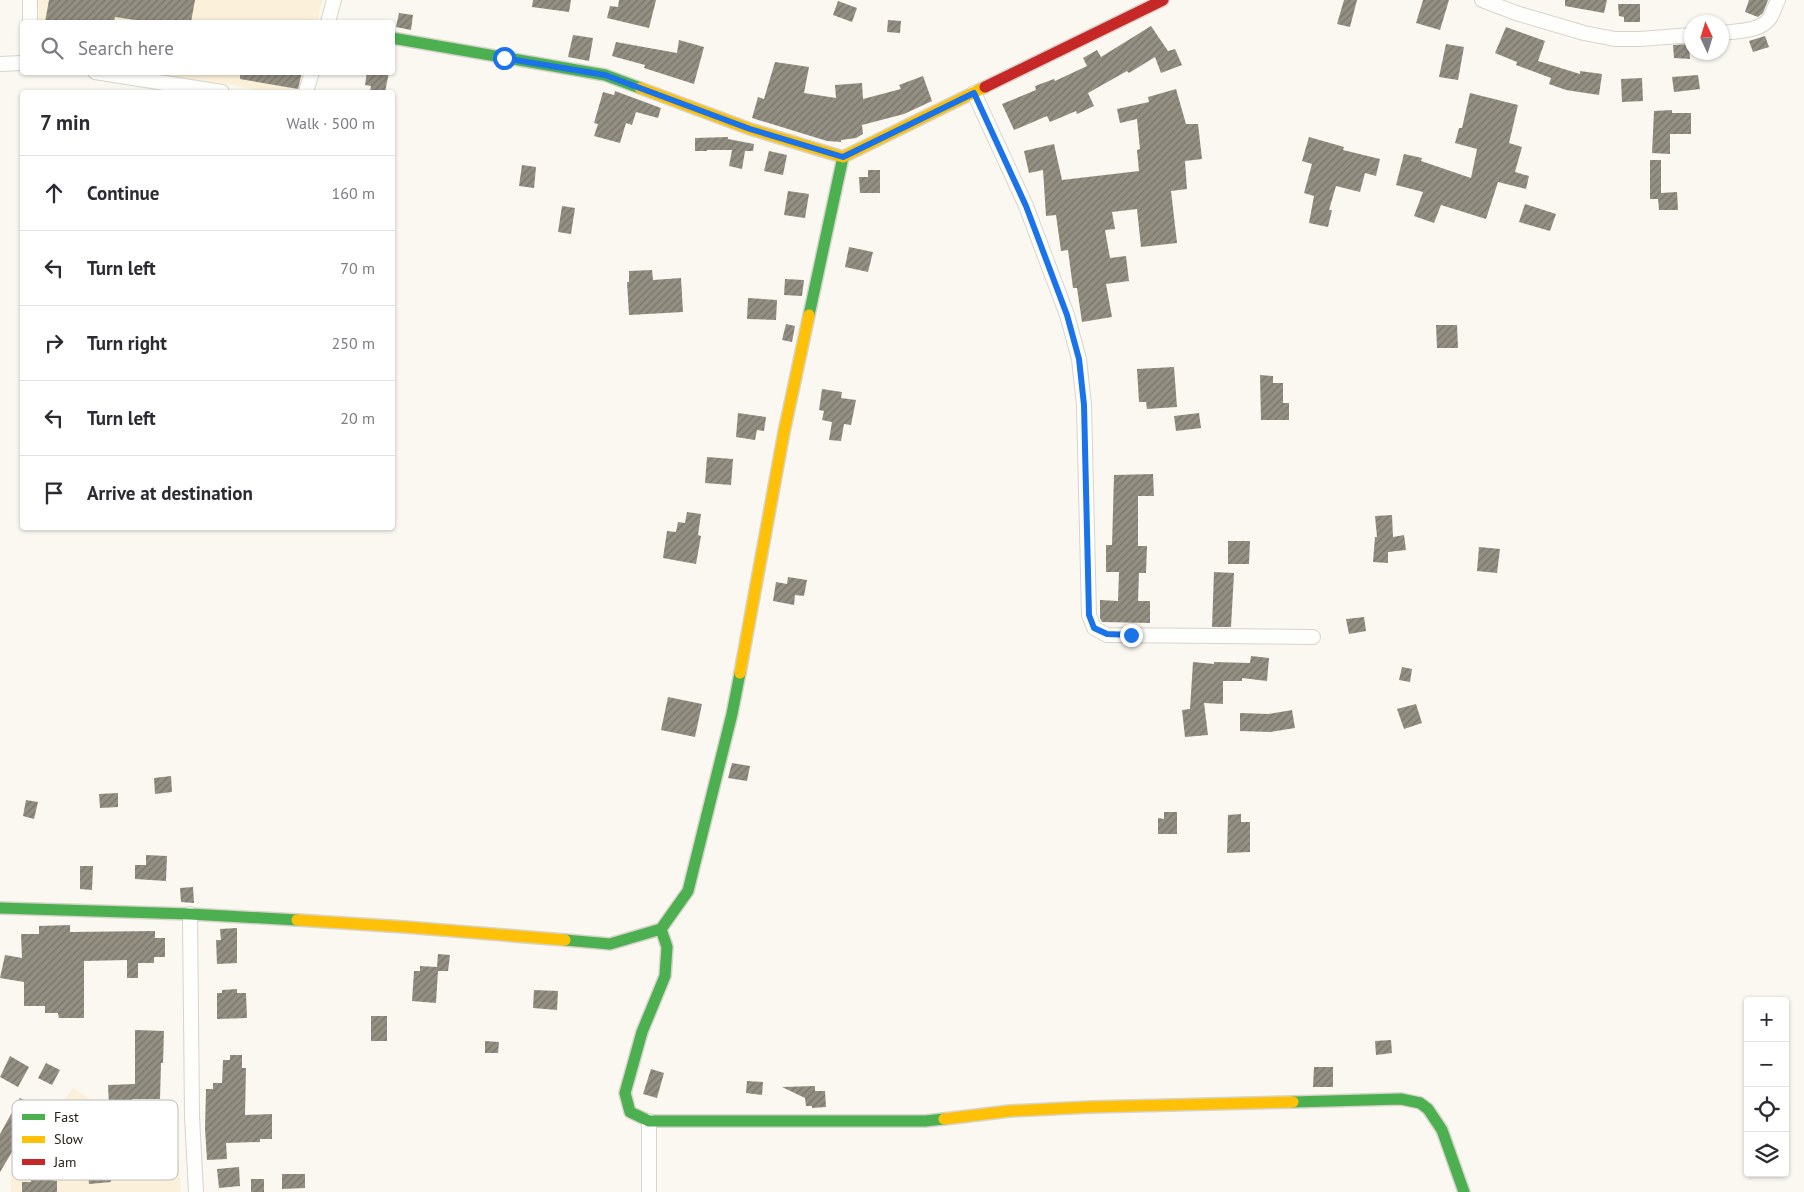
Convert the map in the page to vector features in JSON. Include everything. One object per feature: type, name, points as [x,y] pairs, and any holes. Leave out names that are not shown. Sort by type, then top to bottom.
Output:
[{"type":"street","points":[[30,0],[30,20]]},
{"type":"street","points":[[329,20],[334,0]]},
{"type":"street","points":[[395,39],[605,75],[750,129],[843,157],[1163,0]]},
{"type":"street","points":[[1482,0],[1516,13],[1584,33],[1615,39],[1684,36]]},
{"type":"street","points":[[1729,32],[1745,31],[1759,26],[1770,19],[1778,0]]},
{"type":"street","points":[[0,64],[20,63]]},
{"type":"street","points":[[114,75],[209,90]]},
{"type":"street","points":[[307,90],[311,75]]},
{"type":"street","points":[[974,93],[1026,206],[1067,315],[1079,359],[1084,405],[1089,615],[1094,628],[1107,634],[1313,637]]},
{"type":"street","points":[[0,908],[190,914],[405,927],[610,944],[661,929],[688,891],[732,714],[784,432],[843,157]]},
{"type":"street","points":[[190,914],[192,1116],[196,1192]]},
{"type":"street","points":[[661,929],[667,948],[665,976],[642,1032],[625,1093],[630,1112],[649,1121],[925,1121],[1091,1106],[1211,1105],[1401,1099],[1419,1102],[1430,1110],[1439,1123],[1464,1192]]},
{"type":"street","points":[[649,1121],[650,1192]]},
{"type":"shaded area","points":[[38,0],[323,0],[318,20],[39,20]]},
{"type":"shaded area","points":[[159,75],[306,75],[303,87],[293,90],[258,90]]},
{"type":"shaded area","points":[[73,1088],[92,1100],[64,1100]]},
{"type":"shaded area","points":[[178,1156],[181,1192],[11,1192],[12,1171],[12,1180],[178,1180]]},
{"type":"building","points":[[49,0],[195,0],[191,20],[135,20],[115,17],[114,20],[45,20]]},
{"type":"building","points":[[533,0],[571,0],[569,12],[532,7]]},
{"type":"building","points":[[619,0],[656,0],[649,28],[607,18],[610,6],[618,7]]},
{"type":"building","points":[[1344,0],[1357,0],[1350,27],[1337,24]]},
{"type":"building","points":[[1423,0],[1449,0],[1440,30],[1416,23]]},
{"type":"building","points":[[1565,0],[1607,0],[1604,13],[1565,6]]},
{"type":"building","points":[[1749,0],[1768,0],[1763,13],[1758,17],[1745,12]]},
{"type":"building","points":[[838,1],[857,8],[852,22],[833,15]]},
{"type":"building","points":[[1618,4],[1640,4],[1640,22],[1624,22],[1624,17],[1619,16]]},
{"type":"building","points":[[399,13],[413,15],[411,30],[396,27]]},
{"type":"building","points":[[888,20],[901,21],[900,33],[887,32]]},
{"type":"building","points":[[1151,26],[1168,51],[1175,49],[1182,65],[1161,73],[1155,57],[1129,73],[1127,71],[1088,93],[1094,106],[1077,114],[1076,111],[1050,122],[1047,116],[1014,130],[1002,104],[1036,90],[1035,86],[1054,79],[1055,81],[1087,66],[1083,58],[1097,50],[1101,57]]},
{"type":"building","points":[[1506,27],[1545,41],[1538,61],[1580,74],[1580,71],[1602,74],[1599,95],[1566,90],[1549,84],[1551,78],[1516,65],[1517,62],[1495,53]]},
{"type":"building","points":[[573,35],[593,38],[589,61],[568,57]]},
{"type":"building","points":[[1765,36],[1769,47],[1753,52],[1749,41]]},
{"type":"building","points":[[679,40],[704,47],[694,84],[644,68],[645,65],[612,56],[616,42],[677,53]]},
{"type":"building","points":[[1446,44],[1464,47],[1458,80],[1439,77]]},
{"type":"building","points":[[1684,44],[1684,59],[1674,58],[1673,45]]},
{"type":"building","points":[[775,62],[809,67],[804,93],[836,98],[835,85],[862,83],[863,99],[901,89],[899,85],[923,76],[932,101],[904,114],[862,125],[863,134],[856,138],[841,140],[841,142],[827,141],[752,118],[758,97],[764,99]]},
{"type":"building","points":[[240,75],[301,75],[298,89],[240,79]]},
{"type":"building","points":[[367,75],[388,75],[385,90],[370,90],[371,86],[365,85]]},
{"type":"building","points":[[1698,75],[1700,89],[1674,92],[1672,77]]},
{"type":"building","points":[[1642,78],[1643,101],[1622,102],[1621,79]]},
{"type":"building","points":[[1176,89],[1186,124],[1198,124],[1202,159],[1185,161],[1187,189],[1171,191],[1177,243],[1141,247],[1137,209],[1112,212],[1115,229],[1105,230],[1110,258],[1126,256],[1129,281],[1106,284],[1112,317],[1082,322],[1077,288],[1073,288],[1068,250],[1061,251],[1056,215],[1046,216],[1043,170],[1029,173],[1024,151],[1054,144],[1062,180],[1139,171],[1137,150],[1140,149],[1137,119],[1120,123],[1117,109],[1149,102],[1148,97]]},
{"type":"building","points":[[615,91],[661,108],[658,118],[636,112],[632,125],[626,123],[620,143],[594,136],[598,124],[594,123],[603,92],[614,95]]},
{"type":"building","points":[[1470,93],[1518,105],[1509,143],[1522,147],[1515,172],[1529,176],[1526,189],[1498,182],[1486,219],[1441,205],[1434,223],[1414,216],[1423,192],[1396,185],[1404,154],[1422,158],[1421,161],[1471,178],[1477,149],[1455,143],[1459,128],[1462,128]]},
{"type":"building","points":[[1672,110],[1672,113],[1691,113],[1691,134],[1670,134],[1670,154],[1652,153],[1654,111]]},
{"type":"building","points":[[728,137],[728,139],[754,144],[753,151],[745,151],[742,169],[729,166],[732,150],[695,151],[695,138]]},
{"type":"building","points":[[1309,137],[1344,147],[1343,150],[1380,159],[1376,176],[1365,173],[1360,192],[1336,186],[1329,210],[1332,210],[1328,227],[1309,223],[1314,196],[1304,193],[1312,164],[1302,161]]},
{"type":"building","points":[[769,151],[787,155],[783,175],[764,171]]},
{"type":"building","points":[[1650,160],[1661,160],[1661,193],[1677,192],[1678,210],[1659,210],[1658,199],[1650,199]]},
{"type":"building","points":[[522,165],[536,167],[534,188],[519,186]]},
{"type":"building","points":[[868,170],[880,170],[880,193],[860,193],[859,177],[868,177]]},
{"type":"building","points":[[788,191],[809,194],[805,218],[784,215]]},
{"type":"building","points":[[1525,204],[1556,214],[1550,231],[1519,222]]},
{"type":"building","points":[[562,206],[575,208],[571,234],[558,232]]},
{"type":"building","points":[[849,247],[873,252],[868,272],[845,267]]},
{"type":"building","points":[[652,270],[653,280],[681,278],[683,312],[629,315],[627,282],[629,282],[629,271]]},
{"type":"building","points":[[785,279],[804,280],[802,296],[784,295]]},
{"type":"building","points":[[748,298],[777,300],[776,320],[747,319]]},
{"type":"building","points":[[786,324],[795,326],[792,342],[782,340]]},
{"type":"building","points":[[1436,325],[1457,325],[1458,348],[1437,348]]},
{"type":"building","points":[[1174,367],[1177,407],[1147,409],[1146,402],[1139,402],[1137,369]]},
{"type":"building","points":[[1260,375],[1273,376],[1273,383],[1283,383],[1283,403],[1289,403],[1289,420],[1261,420]]},
{"type":"building","points":[[822,389],[842,392],[841,398],[856,400],[851,425],[844,424],[841,441],[829,440],[832,422],[822,420],[824,411],[819,410]]},
{"type":"building","points":[[738,413],[766,417],[764,431],[757,430],[755,440],[736,437]]},
{"type":"building","points":[[1199,413],[1201,428],[1176,431],[1174,416]]},
{"type":"building","points":[[707,457],[733,459],[731,485],[705,483]]},
{"type":"building","points":[[1153,474],[1154,496],[1138,496],[1138,546],[1147,546],[1146,573],[1139,573],[1138,601],[1150,601],[1150,623],[1102,622],[1100,618],[1100,600],[1118,601],[1119,572],[1106,572],[1106,545],[1112,545],[1114,475]]},
{"type":"building","points":[[687,512],[701,514],[698,535],[701,536],[696,564],[663,558],[667,531],[676,532],[678,522],[685,523]]},
{"type":"building","points":[[1392,515],[1393,537],[1404,535],[1406,550],[1388,552],[1388,563],[1373,562],[1375,537],[1377,537],[1375,516]]},
{"type":"building","points":[[1228,541],[1250,541],[1249,564],[1228,564]]},
{"type":"building","points":[[1479,547],[1500,549],[1497,573],[1477,571]]},
{"type":"building","points":[[1214,572],[1234,573],[1231,627],[1212,627]]},
{"type":"building","points":[[788,577],[807,580],[804,596],[795,595],[794,605],[773,601],[776,582],[787,584]]},
{"type":"building","points":[[1364,617],[1366,631],[1349,634],[1346,619]]},
{"type":"building","points":[[1251,656],[1269,658],[1267,681],[1242,678],[1242,681],[1223,681],[1223,704],[1204,703],[1208,735],[1185,737],[1182,710],[1190,709],[1193,662],[1214,664],[1214,662],[1250,663]]},
{"type":"building","points":[[1402,667],[1412,669],[1410,682],[1399,680]]},
{"type":"building","points":[[668,697],[702,704],[695,737],[661,730]]},
{"type":"building","points":[[1416,704],[1422,723],[1404,729],[1397,709]]},
{"type":"building","points":[[1292,710],[1295,728],[1270,732],[1240,731],[1240,713],[1268,714]]},
{"type":"building","points":[[732,763],[750,766],[747,781],[728,778]]},
{"type":"building","points":[[171,776],[172,792],[155,794],[154,778]]},
{"type":"building","points":[[118,793],[118,807],[100,808],[99,794]]},
{"type":"building","points":[[26,800],[38,802],[34,819],[23,816]]},
{"type":"building","points":[[1164,812],[1177,812],[1177,834],[1158,834],[1158,818],[1164,819]]},
{"type":"building","points":[[1241,814],[1241,822],[1250,822],[1250,852],[1227,853],[1228,815]]},
{"type":"building","points":[[146,855],[167,856],[166,881],[135,879],[135,865],[146,865]]},
{"type":"building","points":[[80,866],[93,866],[92,890],[80,889]]},
{"type":"building","points":[[193,887],[194,903],[181,902],[180,888]]},
{"type":"building","points":[[70,925],[70,932],[155,931],[155,938],[165,938],[165,957],[154,957],[154,963],[138,963],[138,978],[127,978],[127,960],[84,961],[84,1018],[59,1018],[58,1013],[45,1013],[45,1006],[24,1006],[24,982],[0,978],[5,955],[22,958],[21,934],[39,934],[39,926]]},
{"type":"building","points":[[237,928],[237,963],[217,964],[216,940],[221,940],[220,929]]},
{"type":"building","points":[[438,954],[450,955],[448,971],[438,971],[436,1003],[412,1001],[414,971],[420,971],[420,966],[437,967]]},
{"type":"building","points":[[237,989],[237,993],[246,993],[247,1018],[217,1019],[217,993],[222,993],[222,990]]},
{"type":"building","points":[[534,990],[558,991],[557,1010],[533,1008]]},
{"type":"building","points":[[371,1016],[387,1016],[387,1041],[371,1041]]},
{"type":"building","points":[[135,1030],[164,1031],[160,1099],[109,1100],[108,1085],[135,1084]]},
{"type":"building","points":[[1391,1040],[1392,1053],[1376,1055],[1375,1041]]},
{"type":"building","points":[[485,1041],[499,1042],[498,1053],[485,1053]]},
{"type":"building","points":[[230,1055],[242,1055],[242,1068],[246,1068],[245,1115],[272,1114],[272,1139],[260,1139],[260,1142],[226,1143],[227,1159],[207,1160],[205,1129],[206,1089],[213,1089],[213,1083],[222,1083],[223,1060],[230,1060]]},
{"type":"building","points":[[10,1056],[29,1067],[18,1087],[0,1077]]},
{"type":"building","points":[[46,1063],[60,1070],[52,1085],[38,1078]]},
{"type":"building","points":[[1314,1067],[1333,1067],[1333,1087],[1313,1087]]},
{"type":"building","points":[[651,1069],[664,1073],[657,1098],[643,1094]]},
{"type":"building","points":[[747,1081],[763,1082],[762,1095],[746,1093]]},
{"type":"building","points":[[815,1086],[815,1091],[825,1091],[826,1107],[812,1108],[812,1106],[806,1106],[805,1098],[782,1087]]},
{"type":"building","points":[[12,1112],[12,1152],[0,1172],[0,1134]]},
{"type":"building","points":[[239,1167],[240,1186],[219,1188],[217,1169]]},
{"type":"building","points":[[282,1174],[305,1174],[305,1188],[282,1189]]},
{"type":"building","points":[[251,1179],[264,1179],[264,1192],[251,1192]]},
{"type":"building","points":[[31,1180],[57,1181],[57,1192],[22,1192],[22,1182],[31,1182]]},
{"type":"building","points":[[89,1180],[111,1180],[111,1182],[89,1184]]},
{"type":"traffic: fast","points":[[395,39],[605,75],[640,88]]},
{"type":"traffic: fast","points":[[809,315],[843,157]]},
{"type":"traffic: fast","points":[[565,940],[610,944],[661,929],[688,891],[732,714],[740,673]]},
{"type":"traffic: fast","points":[[0,908],[190,914],[297,920]]},
{"type":"traffic: fast","points":[[661,929],[667,947],[665,976],[642,1032],[625,1093],[630,1112],[649,1121],[925,1121],[944,1119]]},
{"type":"traffic: fast","points":[[1293,1102],[1401,1099],[1420,1103],[1428,1109],[1442,1130],[1464,1192]]},
{"type":"traffic: slow","points":[[640,88],[750,129],[843,157],[985,87]]},
{"type":"traffic: slow","points":[[740,673],[784,432],[809,315]]},
{"type":"traffic: slow","points":[[297,920],[565,940]]},
{"type":"traffic: slow","points":[[944,1119],[1010,1111],[1091,1107],[1293,1102]]},
{"type":"traffic: jam","points":[[985,87],[1163,0]]},
{"type":"route","points":[[504,58],[605,75],[750,129],[843,157],[974,93],[1026,206],[1067,315],[1079,359],[1084,405],[1089,615],[1094,628],[1107,634],[1131,635]]}]
